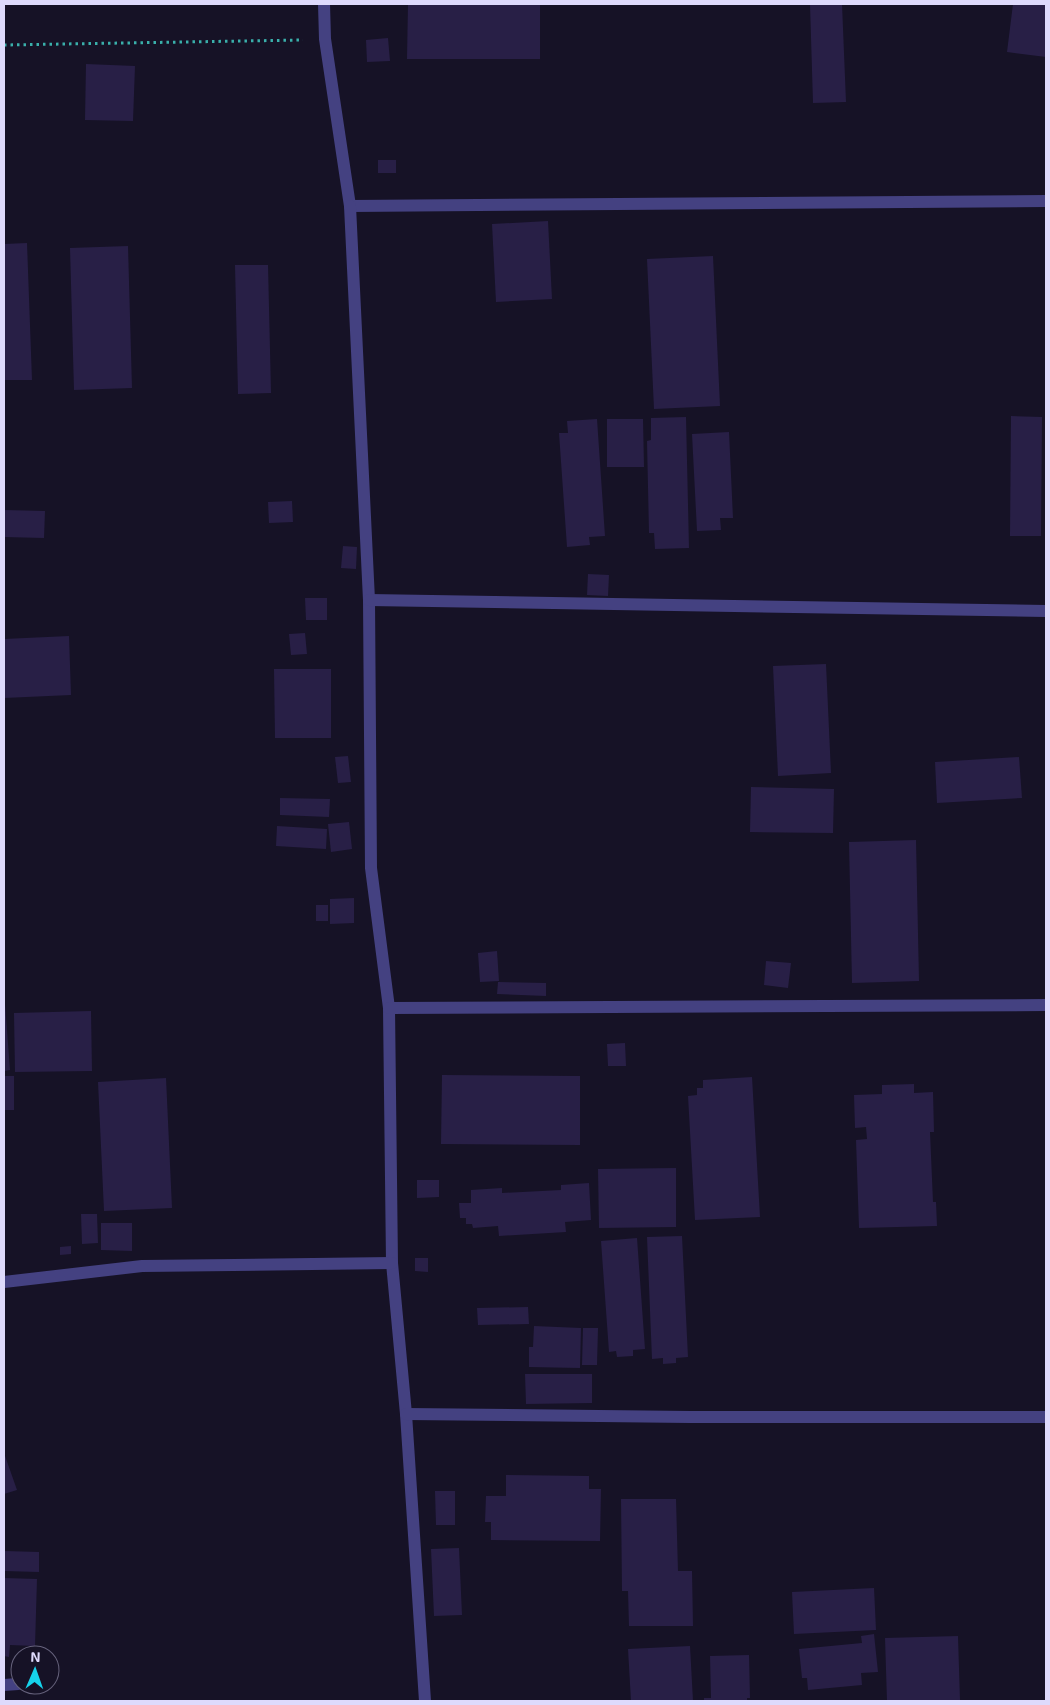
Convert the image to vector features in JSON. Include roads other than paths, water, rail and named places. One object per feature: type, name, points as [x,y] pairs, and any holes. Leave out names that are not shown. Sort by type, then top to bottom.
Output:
[{"type":"street","points":[[324,4],[325,39],[350,206],[369,600],[371,868],[389,1008],[392,1263],[406,1414],[425,1701]]},
{"type":"street","points":[[350,206],[1046,201]]},
{"type":"street","points":[[369,600],[1046,611]]},
{"type":"street","points":[[389,1008],[1046,1005]]},
{"type":"street","points":[[4,1282],[142,1266],[392,1263]]},
{"type":"street","points":[[406,1414],[690,1417],[1046,1417]]}]
